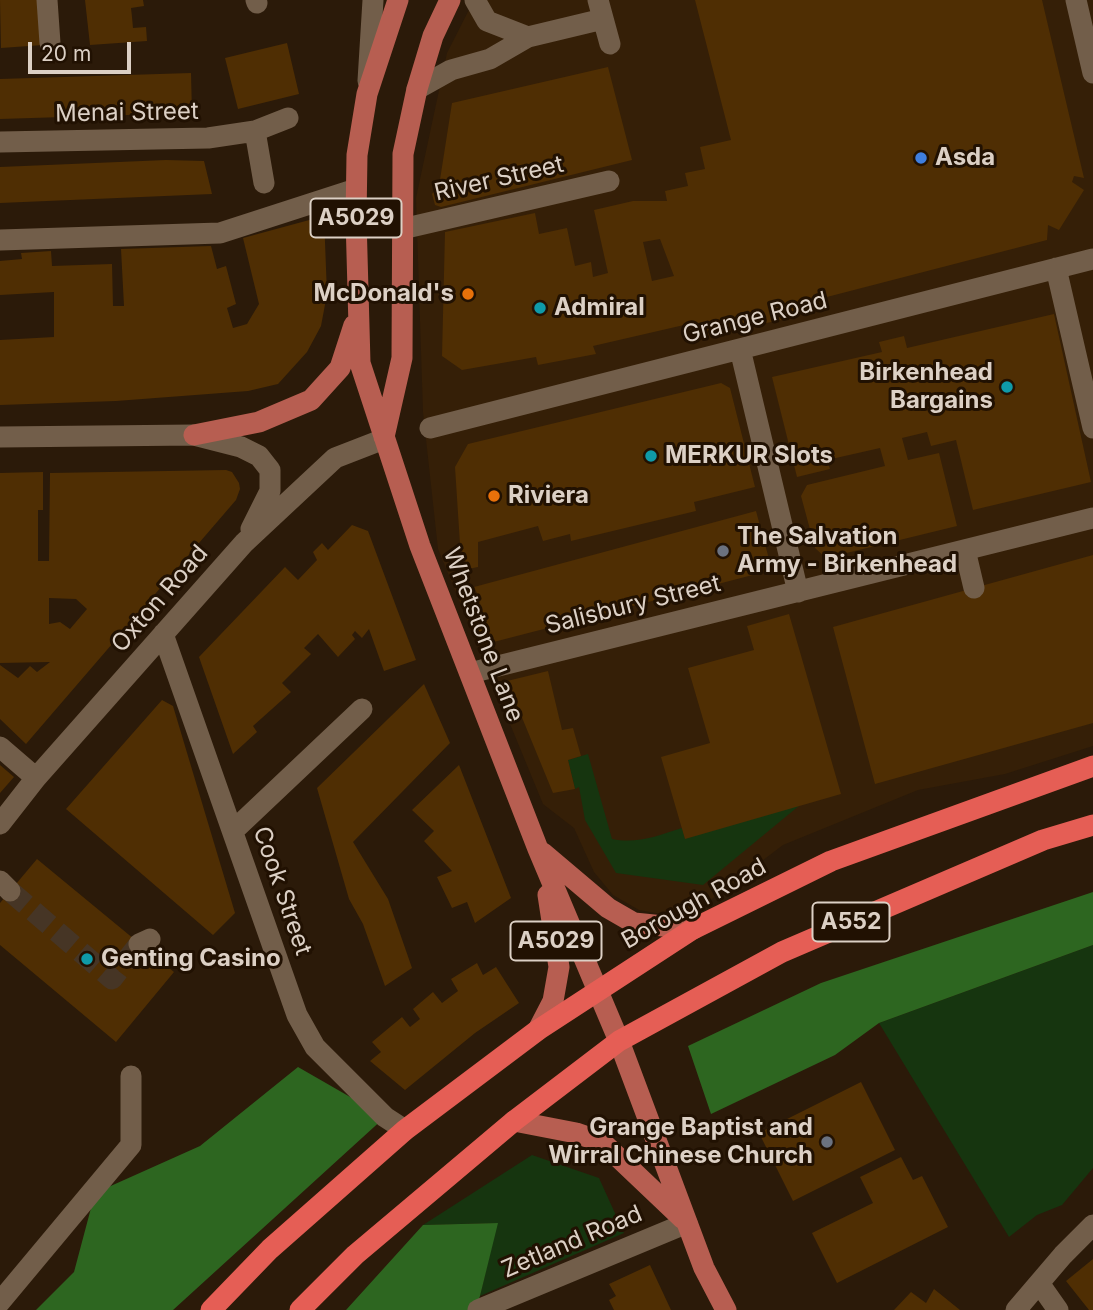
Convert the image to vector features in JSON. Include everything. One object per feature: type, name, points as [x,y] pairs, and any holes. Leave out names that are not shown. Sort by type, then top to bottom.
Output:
[{"type":"highway","name":"Borough Road","points":[[211,1310],[270,1249],[405,1130],[538,1030],[692,929],[831,862],[1093,766]]},
{"type":"highway","name":"A552","points":[[300,1310],[355,1255],[514,1121],[619,1041],[782,953],[1042,840],[1093,825]]},
{"type":"main road","name":"A5029","points":[[384,439],[360,363],[357,155],[367,94],[398,0]]},
{"type":"main road","name":"A5029","points":[[384,439],[402,358],[403,154],[417,89],[433,36],[450,0]]},
{"type":"main road","points":[[194,435],[259,422],[311,400],[340,368],[359,311]]},
{"type":"main road","name":"Whetstone Lane","points":[[384,439],[420,546],[538,849],[619,1041],[704,1268],[726,1310]]},
{"type":"main road","name":"Whetstone Lane","points":[[538,849],[608,908],[634,923],[692,929]]},
{"type":"main road","name":"Whetstone Lane","points":[[538,849],[553,916],[559,967],[553,1001],[538,1030]]},
{"type":"main road","points":[[514,1121],[576,1133],[601,1142],[687,1223]]},
{"type":"street","points":[[47,0],[50,43]]},
{"type":"street","points":[[367,94],[373,0]]},
{"type":"street","points":[[475,0],[487,21],[528,37]]},
{"type":"street","points":[[1076,0],[1093,73]]},
{"type":"street","points":[[417,89],[451,70],[490,59],[528,37],[601,9],[610,44]]},
{"type":"street","name":"Menai Street","points":[[0,142],[208,138],[255,131],[288,118]]},
{"type":"street","points":[[255,131],[264,183]]},
{"type":"street","name":"River Street","points":[[402,229],[609,181]]},
{"type":"street","points":[[0,240],[220,233],[356,188]]},
{"type":"street","name":"Grange Road","points":[[430,428],[1093,259]]},
{"type":"street","points":[[1056,268],[1093,428]]},
{"type":"street","points":[[740,349],[798,592]]},
{"type":"street","points":[[0,437],[194,435],[241,447],[259,456],[270,470],[270,491],[244,543]]},
{"type":"street","name":"Oxton Road","points":[[0,824],[36,778],[244,543],[335,458],[384,439]]},
{"type":"street","name":"Salisbury Street","points":[[470,673],[1093,518]]},
{"type":"street","points":[[965,550],[974,588]]},
{"type":"street","name":"Cook Street","points":[[163,634],[297,1015],[314,1047],[385,1117],[405,1130]]},
{"type":"street","points":[[233,831],[362,709]]},
{"type":"street","points":[[0,747],[36,778]]},
{"type":"street","points":[[0,1302],[131,1145],[131,1076]]},
{"type":"street","name":"Zetland Road","points":[[478,1310],[687,1223]]},
{"type":"street","points":[[1016,1310],[1093,1225]]},
{"type":"street","points":[[1039,1283],[1058,1310]]},
{"type":"shaded area","points":[[474,0],[1093,0],[1093,746],[1005,774],[918,790],[783,845],[696,911],[667,915],[639,910],[613,895],[594,872],[574,828],[543,804],[438,549],[423,412],[416,198],[447,53]]},
{"type":"green space","points":[[588,754],[612,839],[639,840],[682,828],[685,838],[800,805],[703,885],[616,873],[585,820],[579,787],[575,789],[568,760]]},
{"type":"green space","points":[[1093,892],[1093,945],[879,1023],[835,1055],[711,1114],[688,1046],[821,983]]},
{"type":"green space","points":[[1093,945],[1093,1168],[1062,1205],[1037,1215],[1009,1237],[879,1023]]},
{"type":"green space","points":[[298,1067],[385,1117],[173,1310],[36,1310],[74,1272],[95,1193],[200,1146]]},
{"type":"green space","points":[[532,1155],[599,1178],[624,1233],[480,1296],[497,1223],[423,1225]]},
{"type":"green space","points":[[498,1223],[475,1310],[346,1310],[423,1225]]},
{"type":"building","points":[[0,0],[40,0],[43,45],[1,48]]},
{"type":"building","points":[[85,0],[143,0],[144,6],[131,8],[133,28],[146,27],[147,41],[90,45]]},
{"type":"building","name":"Asda","points":[[695,0],[1042,0],[1084,178],[1074,176],[1072,182],[1084,190],[1059,230],[1048,225],[1047,240],[796,305],[799,316],[702,337],[700,327],[684,325],[593,346],[596,354],[538,365],[536,357],[462,370],[442,356],[445,232],[535,213],[539,234],[567,228],[575,266],[591,262],[593,277],[608,273],[594,210],[633,201],[667,201],[665,191],[688,186],[685,173],[705,169],[700,147],[731,140]],"holes":[[[660,239],[674,276],[652,281],[643,242]]]},
{"type":"building","points":[[287,43],[299,94],[238,109],[225,58]]},
{"type":"building","points":[[608,67],[632,160],[441,207],[435,205],[432,194],[439,186],[452,103]]},
{"type":"building","points":[[191,73],[192,113],[0,119],[0,79]]},
{"type":"building","points":[[166,160],[204,161],[212,194],[0,203],[0,167]]},
{"type":"building","points":[[324,216],[327,294],[321,326],[307,352],[278,384],[248,391],[116,401],[0,405],[0,340],[54,337],[54,292],[0,295],[0,261],[22,259],[21,253],[51,251],[52,266],[112,264],[113,306],[124,306],[121,249],[211,246],[217,269],[226,266],[236,304],[227,308],[233,328],[247,324],[259,304],[243,238]]},
{"type":"building","points":[[1054,314],[1091,482],[973,510],[956,440],[931,446],[927,432],[902,438],[908,460],[939,453],[957,526],[826,558],[815,548],[801,496],[807,485],[885,466],[880,448],[827,460],[830,469],[797,477],[772,377],[882,352],[879,342],[904,336],[907,348]]},
{"type":"building","points":[[721,383],[730,388],[755,487],[694,502],[696,511],[571,541],[570,534],[543,541],[538,526],[478,542],[478,567],[468,569],[460,544],[455,467],[468,444]]},
{"type":"building","points":[[226,470],[232,472],[240,489],[236,500],[26,744],[0,719],[0,665],[18,678],[30,666],[37,672],[50,662],[0,663],[0,473],[43,472],[43,510],[38,510],[38,561],[49,561],[50,473]],"holes":[[[49,598],[76,599],[87,609],[70,629],[60,622],[49,624]]]},
{"type":"building","points":[[756,511],[772,570],[482,645],[466,605],[480,599],[474,587]]},
{"type":"building","points":[[352,525],[368,531],[416,660],[384,671],[369,629],[362,638],[355,631],[352,635],[355,639],[338,657],[318,634],[304,648],[311,654],[282,683],[291,692],[253,726],[257,732],[233,754],[199,657],[285,567],[298,580],[317,560],[313,552],[322,543],[328,550]]},
{"type":"building","points":[[1093,555],[1093,723],[875,784],[833,627]]},
{"type":"building","points":[[789,614],[841,794],[685,839],[661,757],[710,743],[688,668],[754,650],[747,626]]},
{"type":"building","points":[[548,671],[562,730],[573,728],[581,756],[568,760],[575,789],[553,793],[507,681]]},
{"type":"building","points":[[424,684],[450,743],[353,842],[388,899],[412,968],[385,986],[363,924],[349,899],[317,788]]},
{"type":"building","points":[[162,700],[173,706],[235,913],[213,935],[66,809]]},
{"type":"building","points":[[0,765],[14,777],[0,793]]},
{"type":"building","points":[[459,765],[511,898],[475,923],[467,902],[452,908],[437,877],[452,871],[424,841],[434,831],[412,810]]},
{"type":"building","name":"Genting Casino","points":[[37,859],[174,972],[116,1042],[0,945],[0,903]]},
{"type":"building","points":[[477,963],[483,975],[496,967],[519,1003],[475,1033],[405,1090],[370,1061],[381,1052],[372,1042],[402,1017],[410,1027],[420,1019],[413,1009],[433,992],[442,1003],[458,991],[451,979]]},
{"type":"building","name":"Grange Baptist and Wirral Chinese Church","points":[[861,1082],[895,1150],[793,1201],[759,1133]]},
{"type":"building","points":[[901,1157],[913,1180],[922,1176],[948,1227],[837,1283],[812,1233],[873,1203],[860,1177]]},
{"type":"building","points":[[1093,1259],[1093,1310],[1089,1310],[1066,1281]]},
{"type":"building","points":[[650,1265],[671,1310],[614,1310],[609,1300],[616,1296],[609,1284]]},
{"type":"building","points":[[934,1289],[960,1310],[894,1310],[911,1292],[926,1303]]},
{"type":"tunnel","points":[[10,891],[112,979],[139,944]]},
{"type":"place","name":"Asda","points":[[921,158]]},
{"type":"place","name":"McDonald's","points":[[468,294]]},
{"type":"place","name":"Admiral","points":[[540,308]]},
{"type":"place","name":"Birkenhead Bargains","points":[[1007,387]]},
{"type":"place","name":"MERKUR Slots","points":[[651,456]]},
{"type":"place","name":"Riviera","points":[[494,496]]},
{"type":"place","name":"The Salvation Army - Birkenhead","points":[[723,551]]},
{"type":"place","name":"Genting Casino","points":[[87,959]]},
{"type":"place","name":"Grange Baptist and Wirral Chinese Church","points":[[827,1142]]}]
